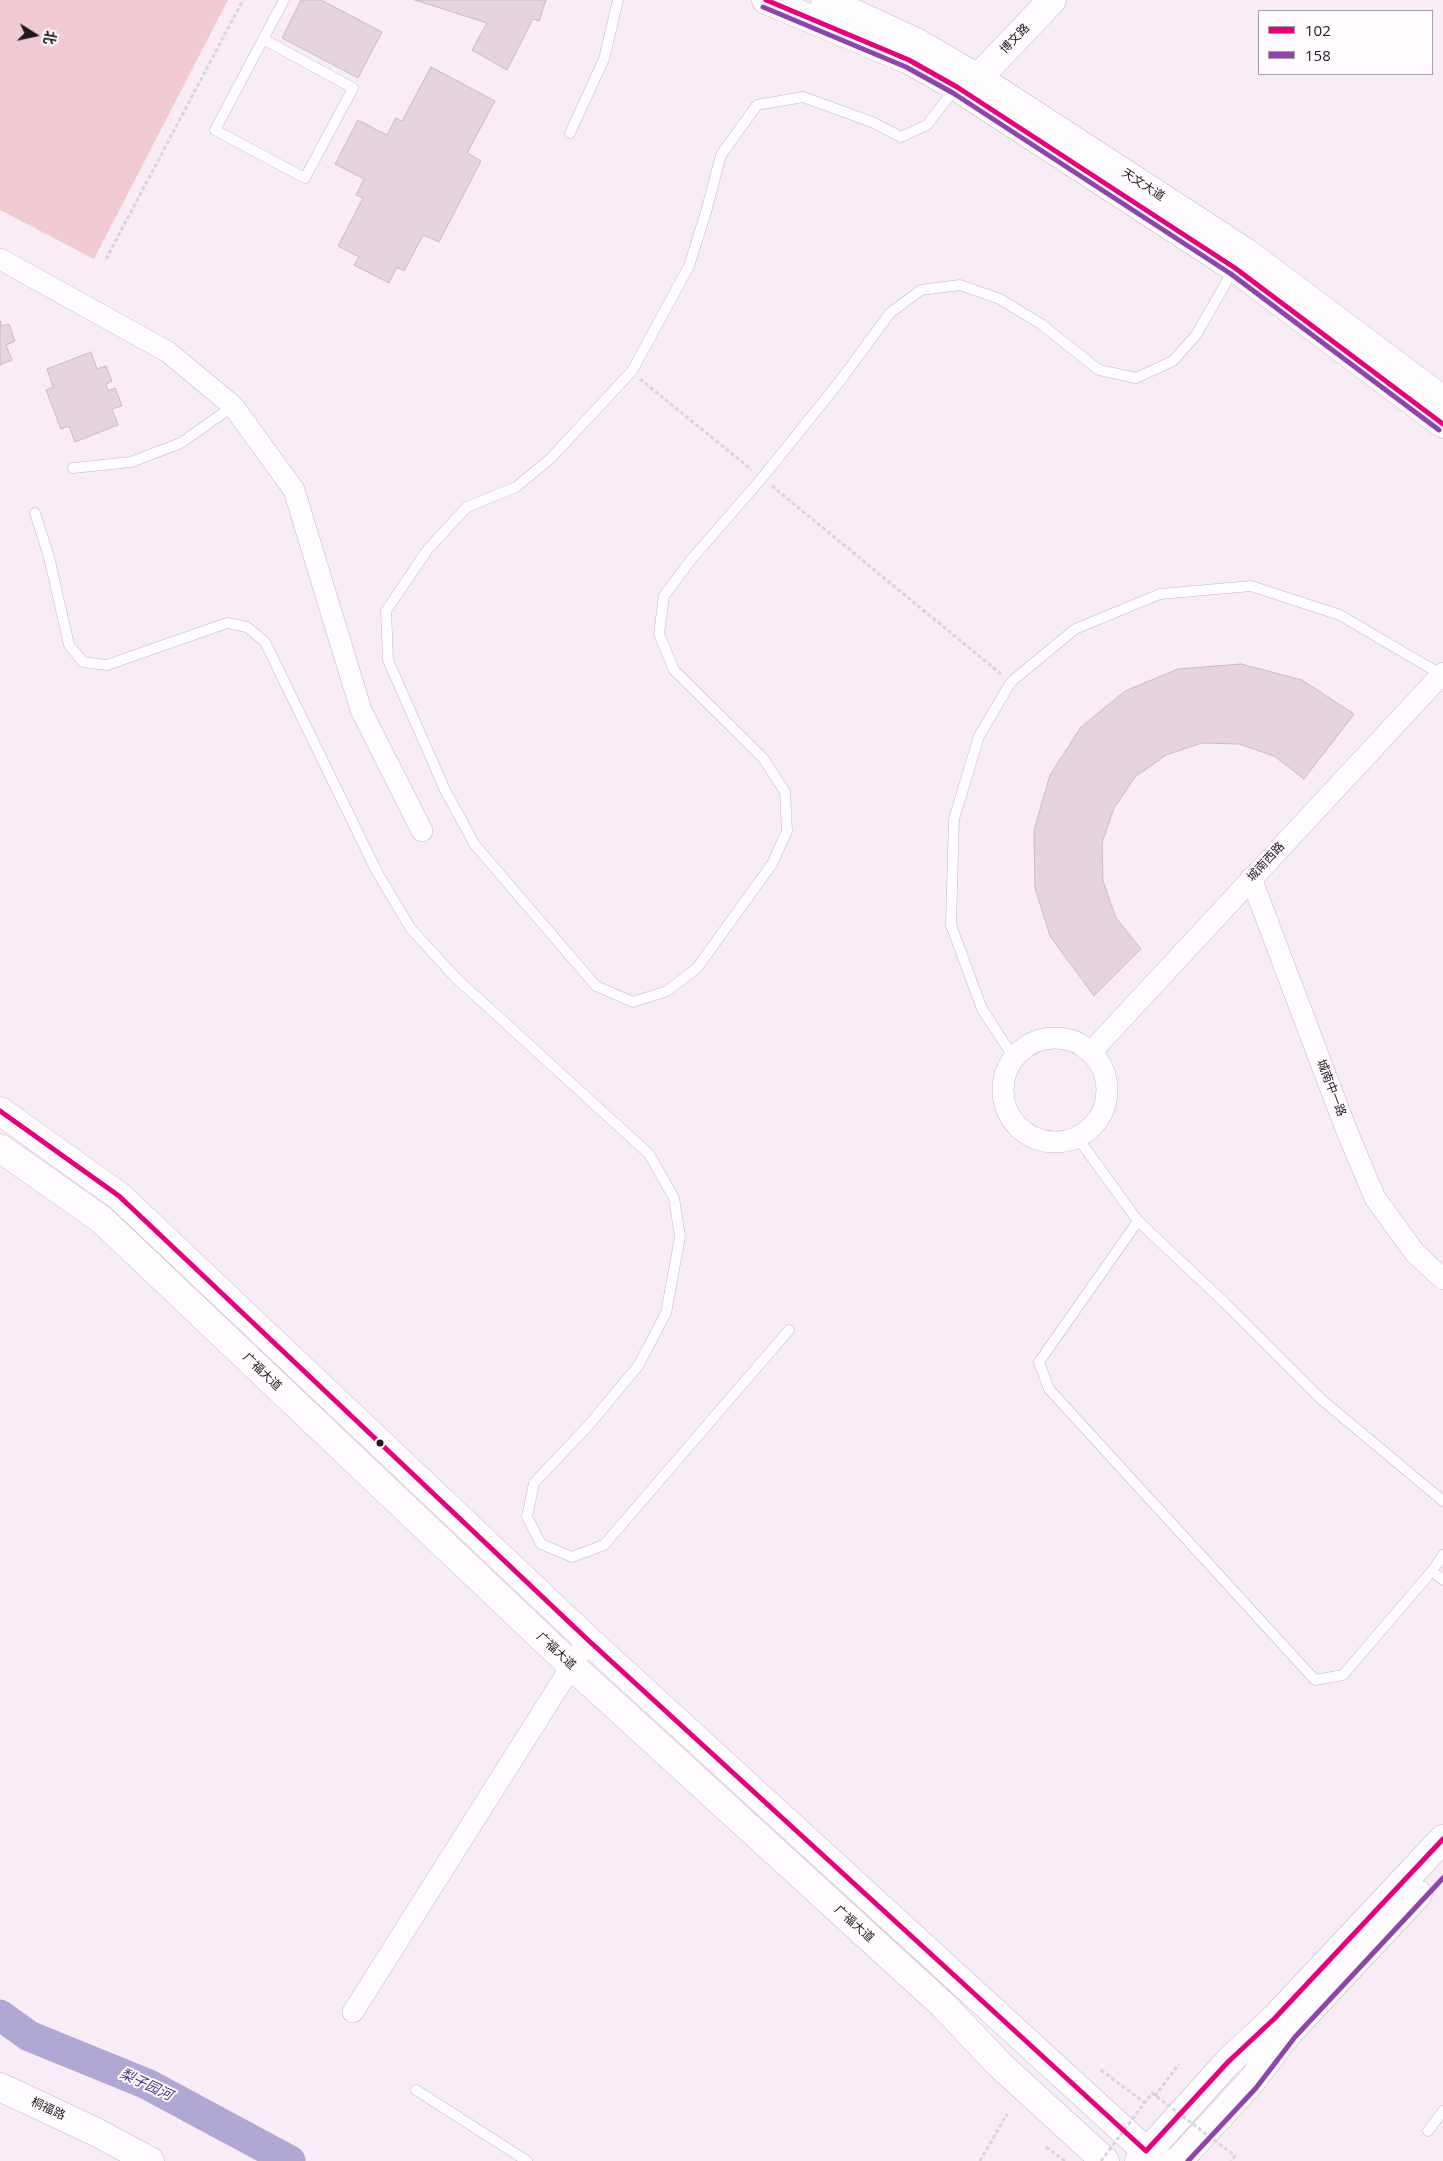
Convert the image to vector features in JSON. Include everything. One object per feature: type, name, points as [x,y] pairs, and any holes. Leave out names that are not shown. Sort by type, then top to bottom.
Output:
[{"type":"main road","name":"天文大道","points":[[766,0],[909,60],[967,82],[1247,253],[1443,400]]},
{"type":"main road","name":"天文大道","points":[[825,0],[916,42],[967,82],[1235,268],[1443,424]]},
{"type":"main road","name":"博文路","points":[[967,82],[1052,0]]},
{"type":"main road","points":[[0,1111],[119,1196],[588,1640],[1149,2158],[1228,2062],[1275,2018],[1443,1839]]},
{"type":"main road","name":"广福大道","points":[[0,1148],[102,1220],[572,1666],[943,2005],[1000,2065],[1106,2161]]},
{"type":"main road","points":[[1178,2161],[1250,2083],[1289,2032],[1443,1867]]},
{"type":"main road","name":"桐福路","points":[[0,2087],[96,2132],[150,2161]]},
{"type":"street","points":[[0,259],[168,352],[233,406],[294,490],[361,710],[422,831]]},
{"type":"street","name":"城南西路","points":[[1091,1052],[1442,674]]},
{"type":"street","name":"城南中一路","points":[[1251,878],[1346,1129],[1375,1198],[1415,1253],[1443,1279]]},
{"type":"street","points":[[1061,1038],[1077,1043],[1091,1052],[1101,1066],[1106,1082],[1106,1099],[1101,1115],[1090,1128],[1076,1138],[1060,1142],[1044,1141],[1028,1135],[1014,1123],[1006,1108],[1003,1090],[1006,1073],[1014,1058],[1027,1046],[1043,1040],[1061,1038]]},
{"type":"street","points":[[352,2012],[588,1640]]},
{"type":"lane","points":[[263,40],[353,88],[305,178],[215,130],[284,0]]},
{"type":"lane","points":[[570,133],[604,59],[618,0]]},
{"type":"lane","points":[[967,82],[927,125],[901,136],[872,122],[802,97],[757,105],[721,155],[689,266],[632,372],[550,459],[516,487],[467,507],[428,549],[386,611],[388,660],[445,790],[475,845],[596,986],[633,1002],[667,991],[697,968],[772,864],[787,831],[785,792],[763,758],[674,670],[659,634],[664,596],[690,561],[762,478],[840,381],[890,313],[921,290],[960,286],[1000,299],[1041,324],[1099,370],[1136,378],[1173,361],[1196,335],[1235,268]]},
{"type":"lane","points":[[73,468],[131,462],[181,443],[233,406]]},
{"type":"lane","points":[[35,513],[49,557],[69,645],[83,662],[107,665],[227,623],[247,627],[265,642],[377,872],[412,929],[456,978],[649,1154],[674,1198],[680,1237],[666,1313],[638,1366],[588,1426],[534,1484],[527,1517],[541,1544],[572,1557],[604,1545],[790,1330]]},
{"type":"lane","points":[[1014,1058],[982,1009],[951,925],[954,819],[979,736],[1012,682],[1075,629],[1160,594],[1251,586],[1340,615],[1442,674]]},
{"type":"lane","points":[[1076,1138],[1138,1221],[1225,1302],[1321,1399],[1443,1502]]},
{"type":"lane","points":[[1138,1221],[1039,1362],[1049,1389],[1316,1680],[1342,1675],[1432,1571],[1443,1555]]},
{"type":"lane","points":[[1432,1571],[1443,1580]]},
{"type":"lane","points":[[416,2090],[527,2161]]},
{"type":"lane","points":[[1428,2131],[1443,2111]]},
{"type":"path","points":[[106,259],[243,0]]},
{"type":"path","points":[[632,372],[1012,682]]},
{"type":"path","points":[[1155,2096],[1179,2064]]},
{"type":"path","points":[[1101,2070],[1145,2103]]},
{"type":"path","points":[[1101,2161],[1152,2093],[1235,2156],[1232,2161]]},
{"type":"path","points":[[980,2161],[1007,2114]]},
{"type":"path","points":[[1046,2146],[1065,2161]]},
{"type":"shaded area","points":[[0,0],[228,0],[94,259],[0,210]]},
{"type":"building","points":[[301,0],[321,0],[382,32],[358,78],[282,38]]},
{"type":"building","points":[[415,0],[546,0],[539,21],[533,19],[507,70],[472,50],[487,23]]},
{"type":"building","points":[[431,67],[495,101],[467,153],[481,161],[439,242],[423,235],[404,271],[397,267],[389,283],[354,265],[359,257],[338,246],[363,198],[356,195],[364,179],[335,164],[358,120],[387,135],[396,118],[402,121]]},
{"type":"building","points":[[0,321],[2,326],[9,324],[15,341],[6,345],[12,360],[0,365]]},
{"type":"building","points":[[91,352],[97,369],[106,366],[112,381],[106,384],[108,391],[115,388],[122,406],[112,409],[118,425],[75,442],[69,426],[61,429],[46,390],[53,387],[47,369]]},
{"type":"building","points":[[1241,664],[1302,680],[1354,714],[1304,779],[1274,756],[1239,744],[1202,743],[1166,755],[1135,777],[1114,808],[1102,843],[1103,881],[1116,918],[1141,949],[1094,996],[1050,936],[1035,888],[1034,830],[1050,775],[1081,727],[1125,691],[1178,669]]},
{"type":"waterway","name":"梨子园河","points":[[0,2015],[29,2036],[147,2084],[290,2161]]},
{"type":"transit line","name":"102","points":[[766,0],[909,60],[957,87],[1235,268],[1443,424]]},
{"type":"transit line","name":"158","points":[[763,7],[906,67],[953,93],[1231,274],[1439,430]]},
{"type":"transit line","name":"102","points":[[0,1111],[119,1196],[588,1640],[1146,2151],[1228,2062],[1275,2018],[1443,1839]]},
{"type":"transit line","name":"158","points":[[1188,2161],[1256,2088],[1295,2037],[1443,1878]]}]
